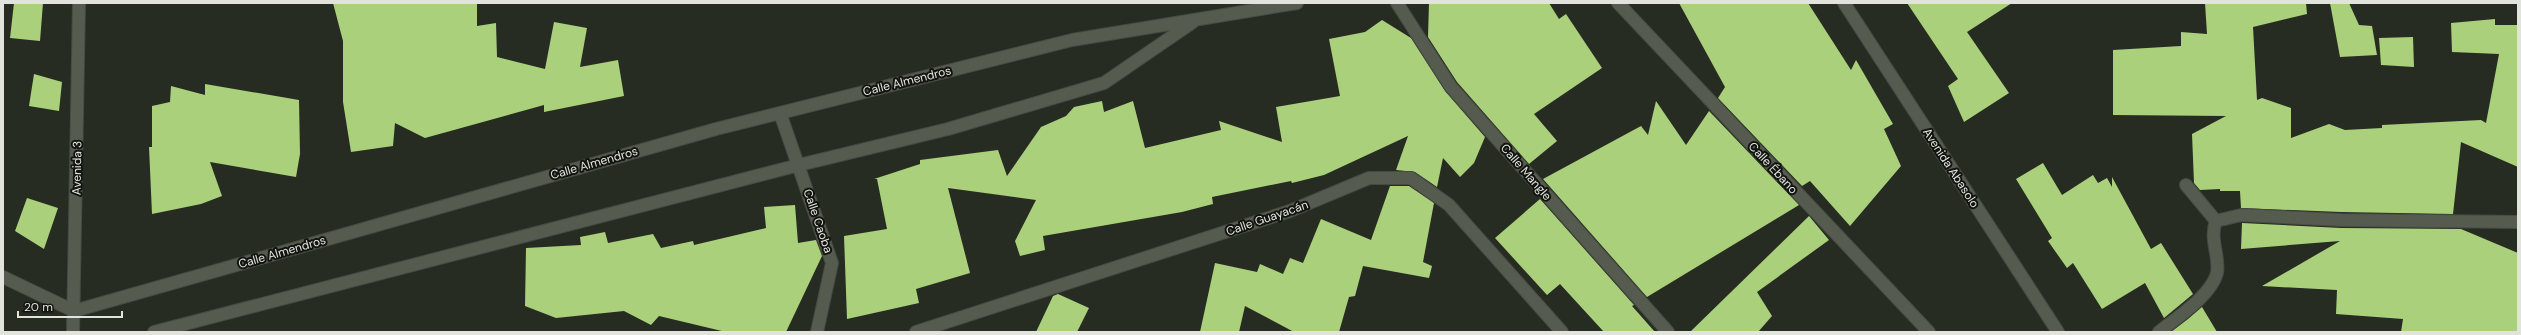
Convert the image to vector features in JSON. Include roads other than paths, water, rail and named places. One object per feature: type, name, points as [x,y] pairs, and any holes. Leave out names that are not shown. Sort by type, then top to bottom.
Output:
[{"type":"street","name":"Avenida 3","points":[[73,332],[79,3]]},
{"type":"street","name":"Calle Almendros","points":[[74,311],[708,131],[1072,40],[1298,3]]},
{"type":"street","name":"Calle Mangle","points":[[1397,3],[1451,87],[1668,332]]},
{"type":"street","name":"Calle Ébano","points":[[1618,3],[1929,332]]},
{"type":"street","name":"Avenida Abasolo","points":[[1844,3],[2058,332]]},
{"type":"street","name":"Calle Almendros","points":[[154,332],[798,165],[948,129],[1104,83],[1196,20]]},
{"type":"street","name":"Calle Caoba","points":[[780,113],[832,263],[817,332]]},
{"type":"street","name":"Calle Guayacán","points":[[916,332],[1290,211],[1369,178],[1412,178],[1450,205],[1562,332]]},
{"type":"street","points":[[2186,185],[2216,221]]},
{"type":"street","points":[[2216,221],[2241,215],[2341,220],[2518,222]]},
{"type":"street","points":[[2159,332],[2202,299],[2217,273],[2213,229],[2216,221]]},
{"type":"street","points":[[3,277],[74,311]]}]
